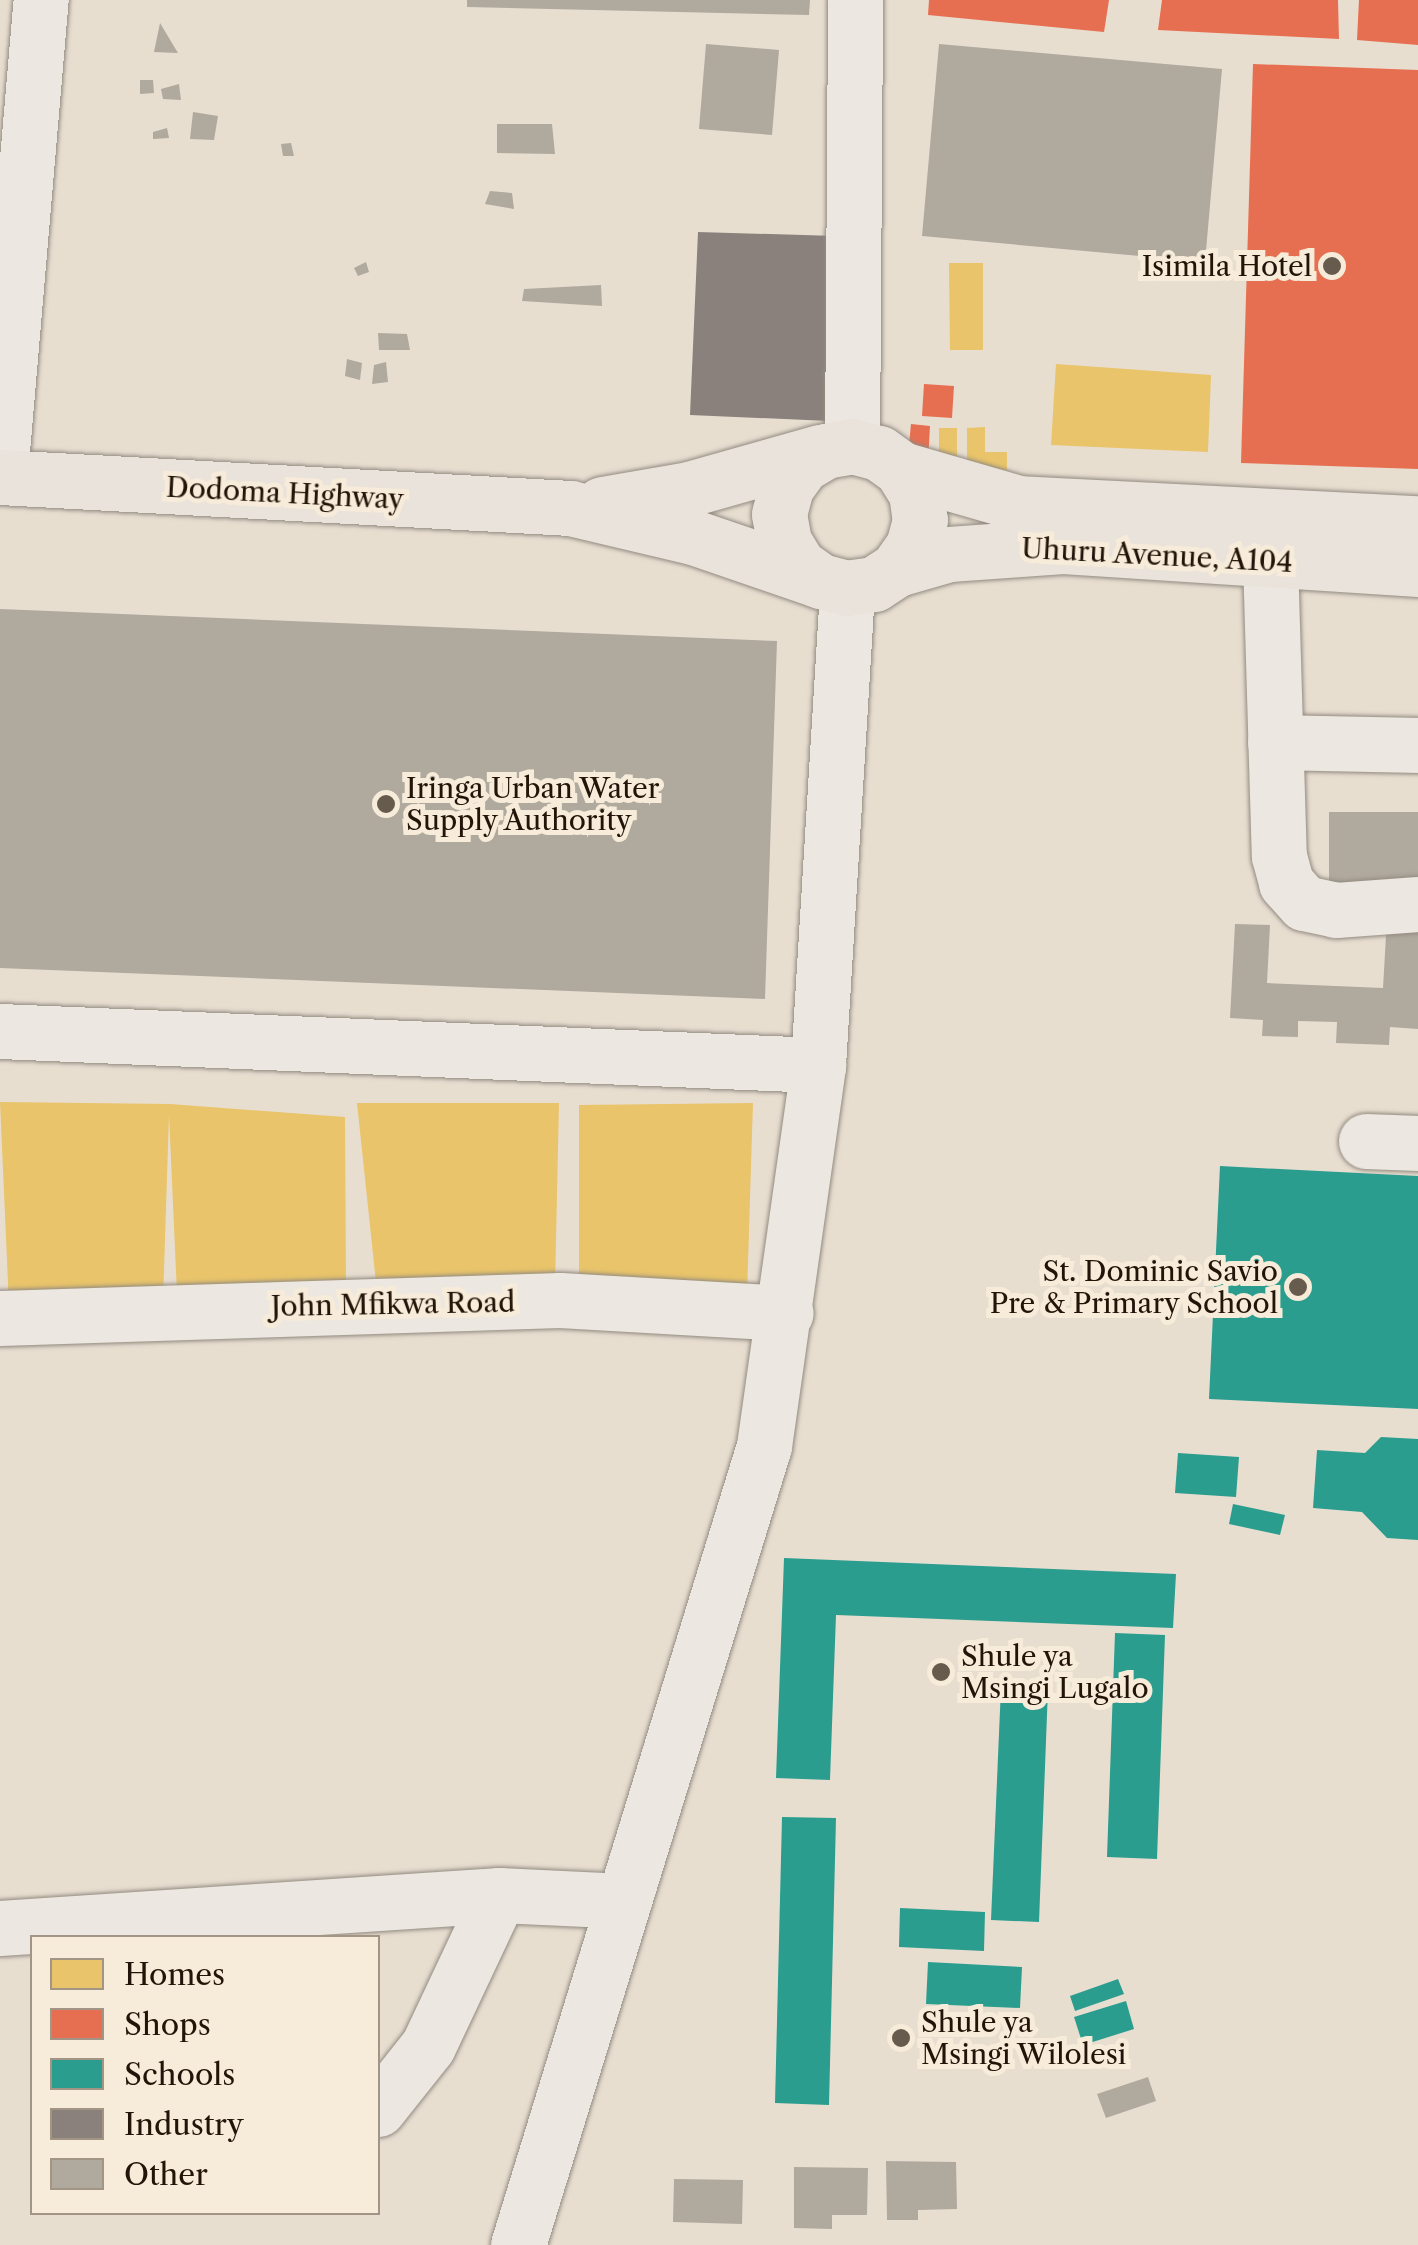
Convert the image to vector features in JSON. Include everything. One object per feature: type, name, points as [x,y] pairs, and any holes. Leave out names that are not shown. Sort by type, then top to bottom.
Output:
[{"type":"highway","points":[[834,584],[798,565],[779,514],[786,487],[802,465],[839,448]]},
{"type":"highway","points":[[839,448],[879,452],[901,469],[916,492],[920,520],[913,546],[897,569],[874,584],[834,584],[693,537],[570,508],[689,489],[839,448]]},
{"type":"highway","name":"Uhuru Avenue, A104","points":[[901,469],[1019,503],[1418,523]]},
{"type":"highway","name":"Dodoma Highway","points":[[0,476],[570,508]]},
{"type":"highway","name":"Uhuru Avenue, A104","points":[[897,569],[1011,547],[1418,569]]},
{"type":"street","points":[[0,476],[41,0]]},
{"type":"street","points":[[839,448],[855,0]]},
{"type":"street","points":[[1270,559],[1279,856],[1286,884],[1304,903],[1336,910],[1418,904]]},
{"type":"street","points":[[518,2245],[764,1446],[786,1313],[818,1066],[834,584]]},
{"type":"street","points":[[1275,742],[1418,745]]},
{"type":"street","points":[[0,1031],[818,1066]]},
{"type":"street","name":"John Mfikwa Road","points":[[0,1318],[560,1300],[786,1313]]},
{"type":"street","points":[[0,1928],[498,1895],[624,1901]]},
{"type":"street","points":[[380,2106],[428,2046],[498,1895]]},
{"type":"building: Homes","points":[[949,263],[983,263],[983,350],[950,350]]},
{"type":"building: Homes","points":[[1056,364],[1211,375],[1208,452],[1051,445]]},
{"type":"building: Homes","points":[[985,427],[985,452],[1007,452],[1007,470],[967,470],[967,428]]},
{"type":"building: Homes","points":[[939,428],[957,428],[957,463],[939,462]]},
{"type":"building: Homes","points":[[0,1102],[170,1104],[345,1117],[346,1290],[177,1294],[169,1115],[163,1301],[9,1306]]},
{"type":"building: Homes","points":[[357,1103],[559,1103],[555,1286],[377,1292]]},
{"type":"building: Homes","points":[[753,1103],[747,1294],[579,1294],[579,1105]]},
{"type":"building: Shops","points":[[929,0],[1109,0],[1104,32],[928,15]]},
{"type":"building: Shops","points":[[1162,0],[1338,0],[1339,39],[1158,30]]},
{"type":"building: Shops","points":[[1359,0],[1418,0],[1418,45],[1357,40]]},
{"type":"building: Shops","name":"Isimila Hotel","points":[[1253,64],[1418,70],[1418,469],[1241,463]]},
{"type":"building: Shops","points":[[924,384],[954,386],[952,418],[922,416]]},
{"type":"building: Shops","points":[[911,424],[930,426],[928,462],[908,455]]},
{"type":"building: Schools","points":[[1220,1166],[1418,1176],[1418,1409],[1209,1399]]},
{"type":"building: Schools","points":[[1381,1437],[1418,1439],[1418,1540],[1387,1538],[1362,1512],[1313,1508],[1317,1450],[1365,1453]]},
{"type":"building: Schools","points":[[1178,1453],[1239,1457],[1236,1497],[1175,1493]]},
{"type":"building: Schools","points":[[1233,1504],[1285,1515],[1280,1535],[1229,1524]]},
{"type":"building: Schools","points":[[784,1558],[1176,1574],[1173,1628],[836,1615],[830,1780],[776,1778]]},
{"type":"building: Schools","points":[[1115,1633],[1165,1635],[1157,1859],[1107,1857]]},
{"type":"building: Schools","points":[[1001,1687],[1048,1689],[1039,1922],[991,1920]]},
{"type":"building: Schools","points":[[782,1817],[836,1818],[829,2105],[775,2103]]},
{"type":"building: Schools","points":[[900,1908],[985,1912],[984,1951],[899,1947]]},
{"type":"building: Schools","points":[[928,1962],[1022,1967],[1020,2008],[926,2004]]},
{"type":"building: Schools","points":[[1118,1979],[1124,1994],[1075,2011],[1070,1996]]},
{"type":"building: Schools","points":[[1126,2001],[1134,2029],[1083,2045],[1074,2017]]},
{"type":"building: Industry","points":[[698,232],[836,236],[829,421],[690,415]]},
{"type":"building: Other","points":[[467,0],[810,0],[809,15],[467,7]]},
{"type":"building: Other","points":[[160,23],[178,53],[154,52]]},
{"type":"building: Other","points":[[706,44],[779,50],[772,135],[699,129]]},
{"type":"building: Other","points":[[939,44],[1222,69],[1205,262],[922,236]]},
{"type":"building: Other","points":[[140,80],[153,80],[154,93],[140,94]]},
{"type":"building: Other","points":[[179,84],[181,100],[163,99],[161,89]]},
{"type":"building: Other","points":[[193,112],[218,116],[214,140],[190,139]]},
{"type":"building: Other","points":[[497,124],[552,124],[555,154],[497,153]]},
{"type":"building: Other","points":[[167,128],[169,138],[153,139],[153,132]]},
{"type":"building: Other","points":[[291,143],[294,156],[283,156],[281,144]]},
{"type":"building: Other","points":[[490,191],[512,193],[514,209],[485,204]]},
{"type":"building: Other","points":[[366,262],[369,272],[358,276],[354,268]]},
{"type":"building: Other","points":[[601,285],[602,306],[522,301],[524,289]]},
{"type":"building: Other","points":[[378,333],[407,334],[410,350],[379,350]]},
{"type":"building: Other","points":[[347,359],[362,363],[360,380],[345,376]]},
{"type":"building: Other","points":[[386,362],[388,382],[372,384],[374,365]]},
{"type":"building: Other","name":"Iringa Urban Water Supply Authority","points":[[0,609],[777,641],[765,999],[0,968]]},
{"type":"building: Other","points":[[1329,812],[1418,812],[1418,878],[1329,891]]},
{"type":"building: Other","points":[[1387,918],[1418,920],[1418,1029],[1390,1027],[1389,1045],[1336,1043],[1337,1022],[1298,1021],[1298,1037],[1262,1036],[1263,1020],[1230,1018],[1235,924],[1270,925],[1267,983],[1383,988]]},
{"type":"building: Other","points":[[1148,2077],[1156,2101],[1106,2118],[1097,2094]]},
{"type":"building: Other","points":[[886,2161],[956,2162],[957,2209],[918,2210],[918,2220],[887,2220]]},
{"type":"building: Other","points":[[794,2167],[868,2168],[867,2215],[832,2215],[832,2229],[794,2228]]},
{"type":"building: Other","points":[[674,2179],[743,2180],[742,2224],[673,2222]]},
{"type":"place","name":"Isimila Hotel","points":[[1332,266]]},
{"type":"place","name":"Iringa Urban Water Supply Authority","points":[[386,804]]},
{"type":"place","name":"St. Dominic Savio Pre & Primary School","points":[[1298,1287]]},
{"type":"place","name":"Shule ya Msingi Lugalo","points":[[941,1672]]},
{"type":"place","name":"Shule ya Msingi Wilolesi","points":[[901,2038]]}]
